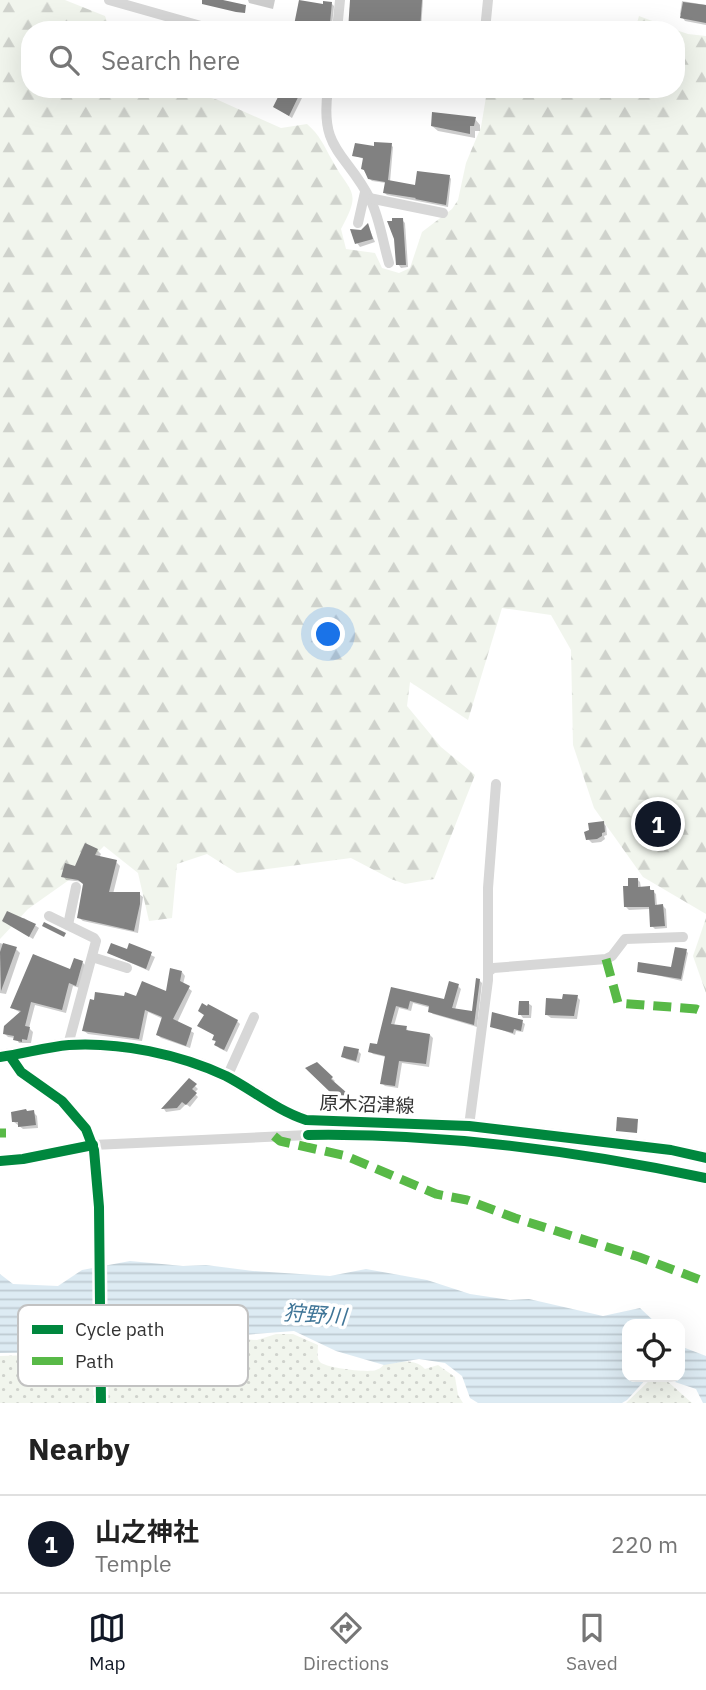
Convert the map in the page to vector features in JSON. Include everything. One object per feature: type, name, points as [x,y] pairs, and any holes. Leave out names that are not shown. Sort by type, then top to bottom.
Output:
[{"type":"main road","name":"原木沼津線","points":[[5,1056],[68,1045],[113,1047],[192,1063],[227,1077],[282,1110],[306,1119],[469,1126],[671,1150],[706,1158]]},
{"type":"street","points":[[109,0],[183,21]]},
{"type":"street","points":[[338,21],[340,0]]},
{"type":"street","points":[[486,21],[488,0]]},
{"type":"street","points":[[327,98],[325,114],[329,138],[367,195],[389,264]]},
{"type":"street","points":[[367,195],[443,214]]},
{"type":"street","points":[[358,223],[367,195]]},
{"type":"street","points":[[469,1126],[488,972],[488,888],[496,785]]},
{"type":"street","points":[[68,925],[76,887]]},
{"type":"street","points":[[49,916],[96,941],[68,1045]]},
{"type":"street","points":[[488,972],[493,968],[606,959],[612,956],[625,939],[683,937]]},
{"type":"street","points":[[92,957],[127,968]]},
{"type":"street","points":[[227,1077],[254,1017]]},
{"type":"street","points":[[5,1056],[21,1072],[62,1101],[86,1129],[94,1147],[99,1207],[100,1305]]},
{"type":"street","points":[[94,1147],[308,1135]]},
{"type":"green space","points":[[0,0],[65,0],[105,16],[107,21],[21,21],[21,98],[211,98],[281,128],[307,124],[321,141],[352,192],[351,206],[341,229],[346,249],[375,253],[382,268],[399,273],[410,268],[422,232],[452,209],[458,200],[466,163],[481,127],[486,98],[685,98],[685,33],[706,36],[706,914],[643,877],[594,808],[573,745],[571,650],[551,615],[502,608],[468,720],[410,682],[407,706],[441,747],[475,775],[434,879],[405,884],[351,858],[237,873],[207,854],[177,864],[172,918],[149,921],[138,873],[104,846],[76,875],[28,909],[0,939]]},
{"type":"green space","points":[[639,16],[652,21],[638,21]]},
{"type":"green space","points":[[706,918],[706,993],[693,956]]},
{"type":"green space","points":[[276,1334],[293,1334],[318,1345],[320,1362],[338,1368],[372,1371],[385,1363],[401,1362],[416,1363],[425,1369],[438,1365],[455,1377],[458,1395],[463,1403],[0,1403],[0,1356],[18,1355],[18,1386],[248,1386],[248,1339],[257,1340]]},
{"type":"green space","points":[[648,1382],[668,1382],[692,1403],[626,1403]]},
{"type":"water","name":"狩野川","points":[[130,1261],[330,1276],[366,1269],[427,1280],[470,1294],[510,1300],[529,1299],[603,1316],[640,1308],[652,1319],[622,1319],[622,1382],[643,1382],[622,1403],[478,1403],[470,1398],[462,1376],[445,1363],[419,1359],[384,1365],[336,1351],[294,1331],[248,1335],[248,1305],[18,1305],[18,1353],[0,1353],[0,1274],[13,1284],[58,1286],[82,1270]]},
{"type":"water","points":[[685,1348],[706,1356],[706,1403],[703,1403],[696,1389],[675,1382],[685,1382]]},
{"type":"building","points":[[202,0],[223,0],[246,5],[245,13],[202,4]]},
{"type":"building","points":[[299,0],[323,4],[323,1],[332,2],[330,21],[295,21]]},
{"type":"building","points":[[350,0],[422,0],[421,21],[349,21]]},
{"type":"building","points":[[683,2],[706,5],[706,23],[680,18]]},
{"type":"building","points":[[278,98],[298,98],[289,116],[273,107]]},
{"type":"building","points":[[432,112],[476,117],[474,126],[470,126],[470,134],[431,126]]},
{"type":"building","points":[[374,142],[392,143],[388,180],[415,185],[417,171],[450,175],[446,205],[383,193],[385,182],[368,179],[361,169],[363,158],[352,156],[355,143],[374,146]]},
{"type":"building","points":[[392,218],[403,218],[406,265],[396,265],[394,239],[387,221],[392,221]]},
{"type":"building","points":[[368,223],[373,239],[355,244],[350,229],[361,230]]},
{"type":"building","points":[[604,821],[605,832],[602,836],[586,840],[584,832],[589,830],[588,823]]},
{"type":"building","points":[[85,843],[98,849],[95,855],[117,860],[109,892],[140,892],[134,931],[77,918],[83,884],[78,880],[61,877],[65,863],[75,866]]},
{"type":"building","points":[[628,878],[638,878],[638,887],[650,886],[650,890],[654,890],[655,905],[663,904],[665,926],[650,927],[649,907],[624,907],[623,886],[628,886]]},
{"type":"building","points":[[7,911],[36,924],[29,937],[2,921]]},
{"type":"building","points":[[44,922],[66,933],[64,937],[42,926]]},
{"type":"building","points":[[3,943],[17,947],[1,991],[0,952]]},
{"type":"building","points":[[111,943],[127,949],[129,943],[152,952],[146,969],[107,953]]},
{"type":"building","points":[[675,947],[687,949],[681,979],[637,972],[638,962],[671,967]]},
{"type":"building","points":[[33,954],[70,969],[74,958],[83,961],[76,986],[69,983],[62,1010],[31,1002],[25,1026],[30,1027],[27,1040],[22,1039],[22,1042],[13,1040],[14,1036],[3,1034],[4,1026],[21,1011],[10,1008]]},
{"type":"building","points":[[170,968],[182,971],[180,981],[190,986],[173,1019],[192,1028],[186,1046],[156,1035],[162,1017],[145,1010],[139,1039],[82,1031],[90,999],[94,1000],[95,992],[124,996],[125,992],[136,996],[142,981],[166,991]]},
{"type":"building","points":[[476,978],[480,979],[474,1025],[428,1012],[429,1006],[410,1001],[408,1009],[396,1006],[391,1024],[430,1034],[426,1064],[399,1061],[395,1086],[380,1084],[385,1056],[368,1052],[370,1043],[377,1044],[391,987],[444,999],[449,981],[459,984],[452,1008],[472,1011]]},
{"type":"building","points":[[563,994],[578,995],[574,1016],[545,1015],[546,998],[562,999]]},
{"type":"building","points":[[519,1001],[529,1001],[529,1015],[518,1015]]},
{"type":"building","points":[[202,1003],[238,1020],[224,1050],[214,1045],[214,1035],[197,1026],[204,1015],[198,1011]]},
{"type":"building","points":[[492,1012],[523,1020],[521,1031],[514,1029],[513,1033],[490,1027]]},
{"type":"building","points":[[344,1046],[359,1049],[356,1061],[341,1057]]},
{"type":"building","points":[[317,1062],[347,1093],[335,1107],[325,1098],[330,1092],[305,1068]]},
{"type":"building","points":[[189,1078],[197,1084],[192,1089],[197,1093],[186,1105],[182,1102],[177,1108],[161,1109]]},
{"type":"building","points":[[34,1110],[36,1125],[18,1127],[18,1122],[12,1122],[11,1112]]},
{"type":"building","points":[[617,1117],[638,1119],[637,1133],[616,1131]]},
{"type":"marked path","points":[[606,959],[618,1003],[696,1009],[706,1013]]},
{"type":"marked path","points":[[0,1133],[6,1133]]},
{"type":"marked path","points":[[274,1136],[280,1141],[346,1156],[436,1194],[467,1200],[706,1282]]},
{"type":"cycle path","points":[[0,1057],[69,1045],[129,1048],[189,1061],[208,1068],[306,1120],[469,1126],[671,1150],[706,1158]]},
{"type":"cycle path","points":[[10,1056],[21,1072],[62,1101],[86,1129],[94,1150],[99,1207],[100,1305]]},
{"type":"cycle path","points":[[308,1135],[407,1137],[508,1146],[608,1160],[706,1178]]},
{"type":"cycle path","points":[[0,1161],[93,1145]]},
{"type":"cycle path","points":[[101,1386],[101,1403]]},
{"type":"place","name":"山之神社","points":[[658,824]]}]
